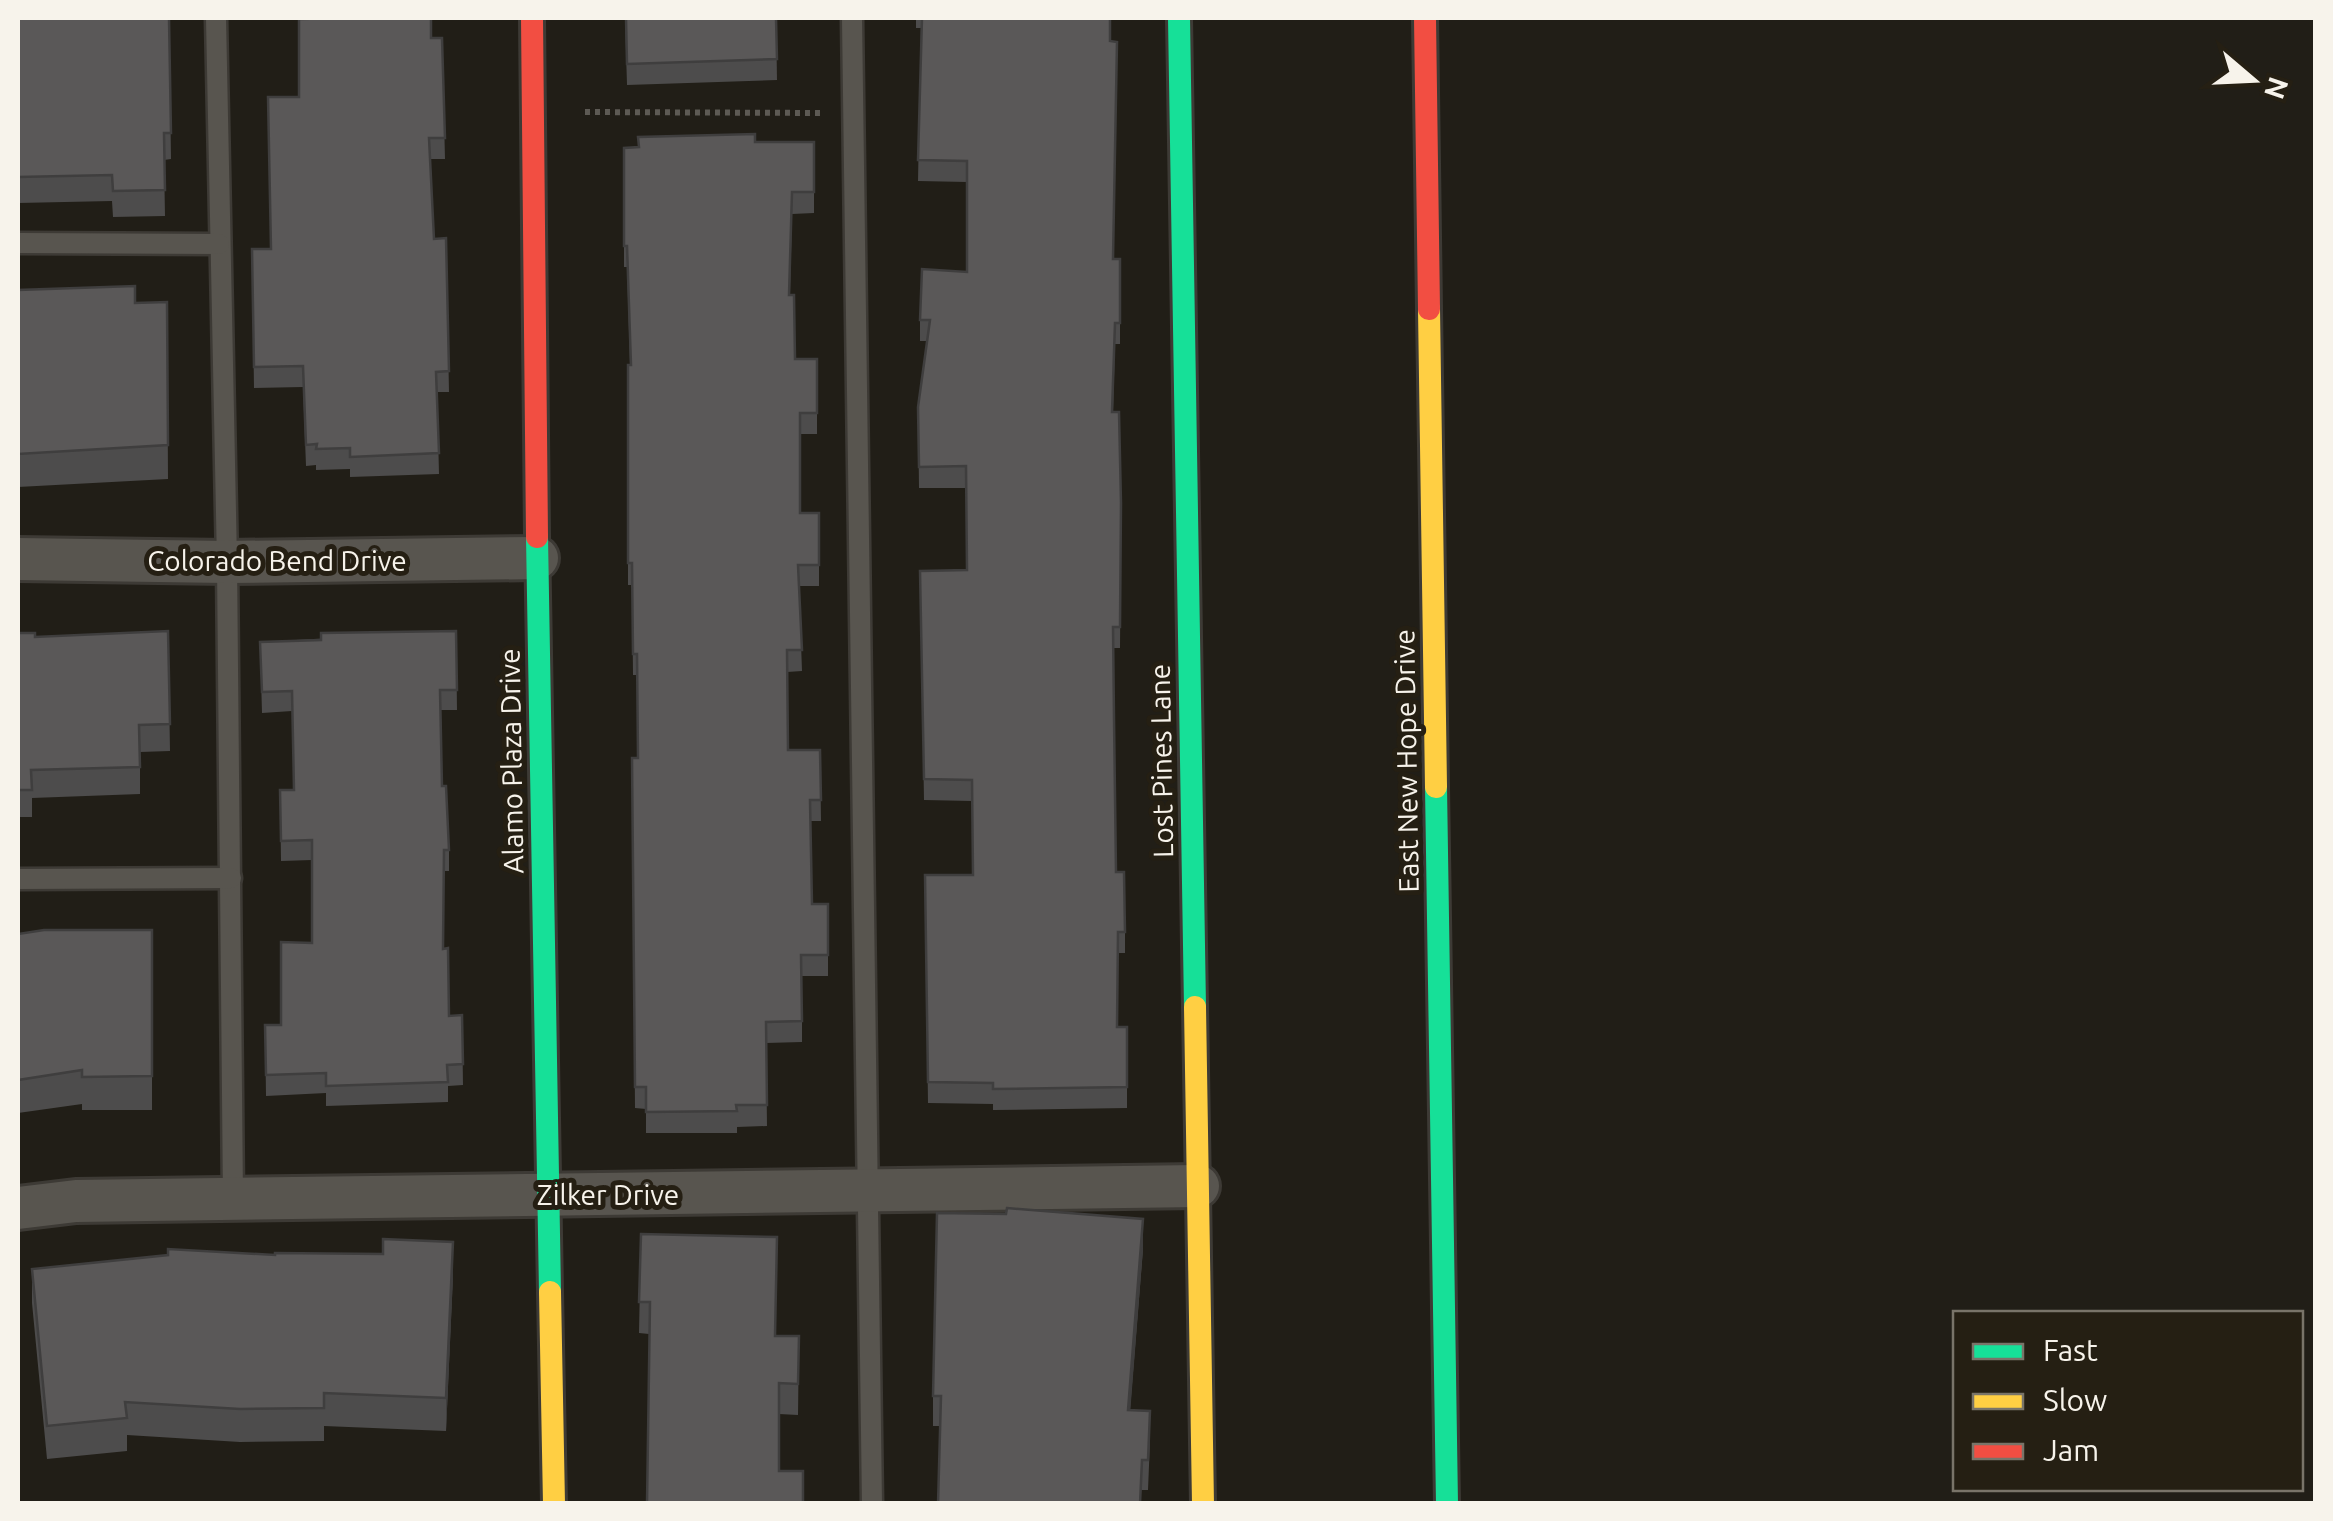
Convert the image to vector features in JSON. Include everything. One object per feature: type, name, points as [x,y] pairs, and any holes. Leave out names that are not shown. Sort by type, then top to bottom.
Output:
[{"type":"street","name":"Alamo Plaza Drive","points":[[532,18],[554,1504]]},
{"type":"street","name":"Lost Pines Lane","points":[[1179,18],[1203,1504]]},
{"type":"street","name":"East New Hope Drive","points":[[1425,18],[1447,1504]]},
{"type":"street","name":"Colorado Bend Drive","points":[[18,559],[227,562],[537,558]]},
{"type":"street","name":"Zilker Drive","points":[[18,1208],[76,1200],[1198,1186]]},
{"type":"lane","points":[[216,18],[227,562],[233,1199]]},
{"type":"lane","points":[[852,18],[872,1504]]},
{"type":"lane","points":[[18,243],[219,244]]},
{"type":"lane","points":[[18,879],[231,878]]},
{"type":"path","points":[[584,112],[854,112]]},
{"type":"building","points":[[18,18],[169,18],[171,133],[164,133],[165,190],[113,191],[112,175],[18,177]]},
{"type":"building","points":[[431,18],[431,38],[442,38],[445,138],[429,138],[434,239],[446,238],[449,371],[436,372],[439,453],[350,457],[350,448],[316,449],[317,444],[306,445],[303,366],[254,367],[252,249],[271,249],[268,97],[299,97],[299,19]]},
{"type":"building","points":[[626,18],[776,18],[777,59],[627,64]]},
{"type":"building","points":[[922,18],[1110,18],[1110,41],[1117,42],[1113,259],[1120,259],[1120,323],[1115,323],[1112,412],[1119,412],[1121,503],[1120,627],[1113,627],[1116,872],[1124,872],[1125,932],[1118,932],[1117,1027],[1127,1027],[1127,1087],[993,1089],[993,1083],[928,1082],[925,875],[973,875],[972,780],[924,779],[920,571],[967,570],[966,466],[919,467],[918,407],[930,320],[920,320],[922,269],[967,272],[967,161],[918,160]]},
{"type":"building","points":[[755,134],[755,142],[814,142],[814,192],[792,192],[789,295],[794,295],[795,359],[817,359],[817,413],[800,413],[800,513],[819,513],[819,565],[798,565],[802,650],[787,650],[788,750],[820,750],[821,800],[810,800],[812,904],[828,904],[828,955],[801,955],[802,1021],[766,1022],[767,1105],[736,1105],[737,1111],[646,1112],[646,1087],[635,1087],[632,758],[638,758],[637,654],[633,654],[632,563],[628,563],[631,365],[624,246],[624,148],[639,147],[638,137]]},
{"type":"building","points":[[135,286],[135,303],[167,302],[168,445],[18,454],[18,290]]},
{"type":"building","points":[[168,631],[170,724],[139,725],[140,767],[31,770],[32,790],[18,790],[18,633],[35,633],[35,637]]},
{"type":"building","points":[[456,631],[457,690],[440,690],[442,786],[446,786],[449,850],[444,850],[443,949],[448,948],[449,1016],[462,1015],[463,1064],[447,1065],[448,1082],[326,1086],[326,1073],[266,1075],[265,1025],[281,1025],[281,942],[312,943],[312,840],[281,841],[280,790],[294,790],[292,691],[262,692],[260,642],[321,640],[321,633]]},
{"type":"building","points":[[44,930],[152,930],[152,1076],[82,1077],[82,1070],[18,1080],[18,934]]},
{"type":"building","points":[[1007,1208],[1143,1219],[1128,1410],[1150,1411],[1148,1460],[1142,1460],[1140,1504],[938,1504],[941,1396],[933,1396],[937,1213],[1006,1214]]},
{"type":"building","points":[[641,1234],[777,1237],[775,1336],[799,1336],[798,1384],[779,1383],[779,1471],[803,1471],[803,1504],[647,1504],[650,1302],[639,1302]]},
{"type":"building","points":[[383,1239],[453,1242],[446,1398],[324,1393],[324,1408],[240,1409],[125,1402],[127,1418],[47,1426],[32,1269],[168,1255],[168,1249],[275,1255],[383,1254]]},
{"type":"traffic: fast","points":[[1179,18],[1195,1007]]},
{"type":"traffic: fast","points":[[537,537],[550,1292]]},
{"type":"traffic: fast","points":[[1436,787],[1447,1504]]},
{"type":"traffic: slow","points":[[1429,309],[1436,787]]},
{"type":"traffic: slow","points":[[1195,1007],[1203,1504]]},
{"type":"traffic: slow","points":[[550,1292],[554,1504]]},
{"type":"traffic: jam","points":[[532,18],[537,537]]},
{"type":"traffic: jam","points":[[1425,18],[1429,309]]}]
